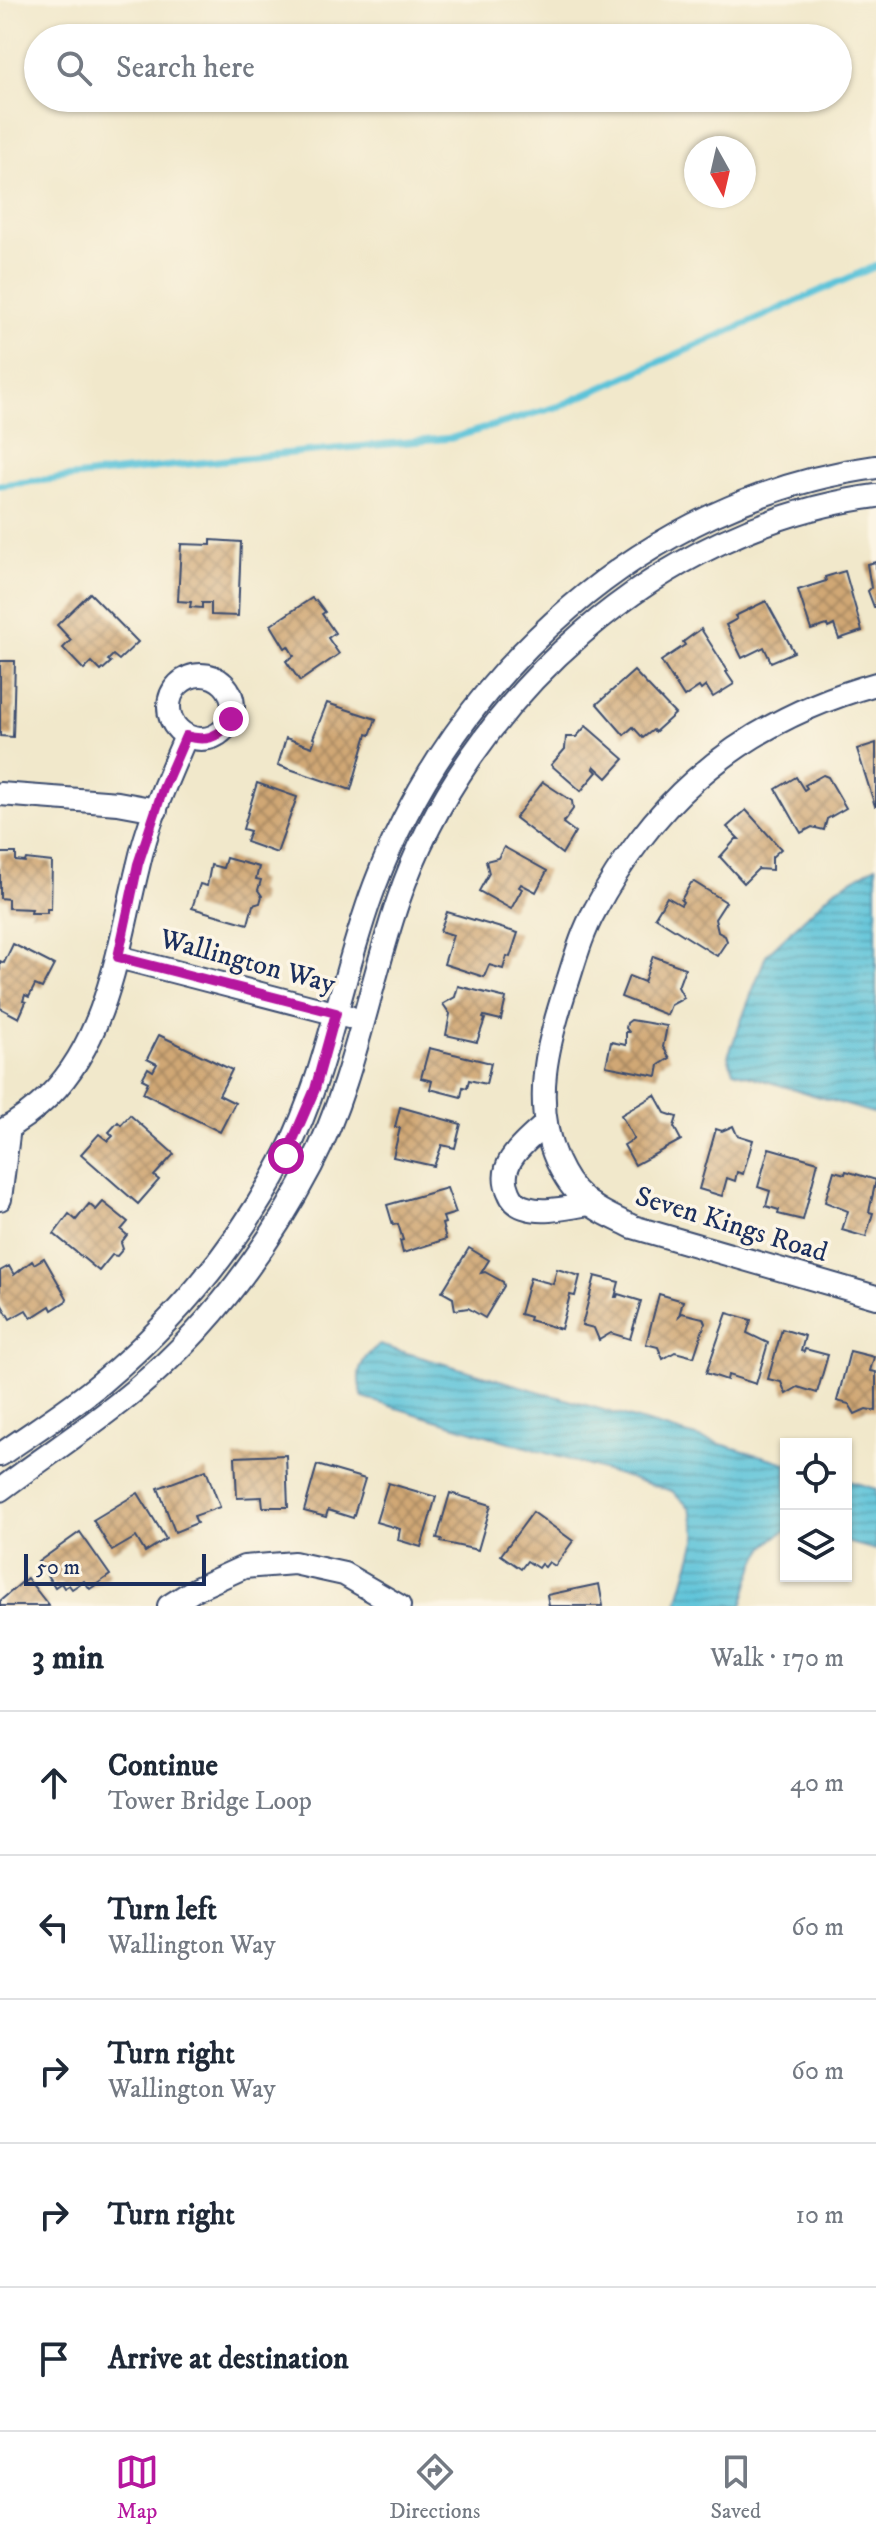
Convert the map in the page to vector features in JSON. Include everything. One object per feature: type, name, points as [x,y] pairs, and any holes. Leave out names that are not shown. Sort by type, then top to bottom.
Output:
[{"type":"street","points":[[0,1455],[67,1410],[139,1350],[186,1303],[260,1201],[286,1156],[315,1089],[376,882],[413,802],[443,749],[479,700],[529,644],[576,603],[625,565],[679,533],[723,510],[788,487],[876,467]]},
{"type":"street","points":[[0,1490],[66,1443],[171,1359],[229,1292],[260,1250],[311,1167],[329,1127],[349,1074],[399,898],[421,844],[474,753],[518,697],[557,655],[592,624],[648,583],[689,559],[743,533],[799,512],[876,496]]},
{"type":"street","name":"Seven Kings Road","points":[[876,684],[798,711],[759,732],[693,781],[657,819],[594,910],[579,944],[545,1067],[542,1098],[545,1124],[564,1176],[579,1195],[601,1212],[633,1227],[876,1297]]},
{"type":"street","name":"Wallington Way","points":[[5,1129],[50,1096],[71,1070],[103,1005],[118,957],[138,864],[186,736]]},
{"type":"street","points":[[0,794],[118,803],[156,810]]},
{"type":"street","name":"Wallington Way","points":[[118,957],[364,1021]]},
{"type":"street","points":[[545,1124],[507,1165],[506,1185],[510,1195],[516,1203],[537,1210],[591,1204]]},
{"type":"street","points":[[0,1199],[5,1129]]},
{"type":"street","points":[[169,1606],[196,1589],[244,1567],[294,1563],[344,1574],[399,1606]]},
{"type":"water","points":[[876,866],[876,1114],[733,1071],[728,1056],[766,955],[834,890]]},
{"type":"water","points":[[379,1345],[780,1461],[780,1535],[768,1544],[756,1562],[742,1606],[677,1606],[697,1536],[690,1508],[672,1491],[363,1398],[359,1374],[367,1356]]},
{"type":"water","points":[[852,1482],[876,1489],[876,1550],[852,1544]]},
{"type":"building","points":[[211,540],[241,542],[238,616],[211,615],[211,603],[202,603],[202,608],[190,607],[191,602],[178,601],[181,544],[211,545]]},
{"type":"building","points":[[876,562],[874,607],[868,591],[871,588],[867,564]]},
{"type":"building","points":[[845,571],[862,631],[839,639],[834,625],[811,630],[798,590]]},
{"type":"building","points":[[90,593],[138,642],[119,660],[113,655],[108,660],[111,662],[101,671],[92,662],[84,670],[63,648],[71,640],[57,625]]},
{"type":"building","points":[[312,598],[325,612],[322,614],[335,633],[328,638],[339,654],[300,681],[286,661],[294,656],[288,646],[285,648],[271,625]]},
{"type":"building","points":[[766,601],[794,652],[771,662],[764,647],[742,658],[726,625],[737,619],[735,616]]},
{"type":"building","points":[[701,629],[734,684],[713,697],[706,686],[684,697],[661,661],[685,645],[683,642]]},
{"type":"building","points":[[0,661],[15,661],[13,737],[0,736]]},
{"type":"building","points":[[634,671],[675,714],[643,738],[633,727],[624,735],[597,704]]},
{"type":"building","points":[[327,703],[376,719],[370,735],[367,734],[351,790],[278,765],[286,738],[312,747]]},
{"type":"building","points":[[586,726],[624,759],[607,778],[594,766],[597,772],[581,791],[551,765],[565,749],[566,737],[576,737]]},
{"type":"building","points":[[876,743],[876,806],[875,806],[857,749]]},
{"type":"building","points":[[823,775],[828,777],[846,808],[827,819],[824,830],[812,827],[801,833],[776,789],[796,777],[804,790],[807,788],[805,785]]},
{"type":"building","points":[[543,782],[572,801],[573,809],[563,823],[575,832],[562,854],[515,818]]},
{"type":"building","points":[[257,783],[297,797],[277,853],[246,842],[250,831],[243,829]]},
{"type":"building","points":[[746,810],[781,849],[772,857],[772,870],[758,869],[744,883],[720,857],[739,839],[727,827]]},
{"type":"building","points":[[504,847],[547,871],[536,892],[521,884],[519,887],[522,889],[511,909],[479,891],[489,873],[486,861],[498,858]]},
{"type":"building","points":[[0,853],[16,853],[16,861],[52,862],[51,909],[47,909],[47,913],[8,908],[8,899],[0,898]]},
{"type":"building","points":[[226,858],[259,867],[256,879],[261,880],[258,890],[262,896],[260,903],[253,905],[248,924],[192,908],[200,884],[207,886],[211,865],[223,868]]},
{"type":"building","points":[[694,882],[726,902],[715,919],[718,932],[727,941],[717,956],[655,917],[667,897],[681,905],[681,900]]},
{"type":"building","points":[[447,912],[518,933],[503,969],[489,965],[484,977],[444,964],[453,935],[440,931]]},
{"type":"building","points":[[13,944],[54,965],[42,988],[35,985],[29,997],[25,995],[23,1001],[26,1002],[19,1018],[0,1008],[0,961],[4,963]]},
{"type":"building","points":[[653,956],[685,968],[678,987],[684,998],[671,1005],[667,1015],[621,997],[629,976],[644,982]]},
{"type":"building","points":[[458,986],[506,998],[501,1020],[484,1016],[477,1042],[446,1035],[450,1014],[443,1004],[455,997]]},
{"type":"building","points":[[631,1020],[667,1026],[663,1047],[670,1058],[659,1065],[657,1076],[606,1066],[611,1042],[626,1045],[626,1032],[629,1032],[627,1023]]},
{"type":"building","points":[[159,1035],[232,1070],[219,1095],[235,1103],[220,1132],[143,1093],[148,1082],[142,1079],[148,1068],[153,1071],[157,1064],[147,1059]]},
{"type":"building","points":[[429,1048],[491,1063],[486,1084],[469,1080],[467,1088],[463,1087],[461,1097],[430,1089],[432,1081],[421,1078]]},
{"type":"building","points":[[655,1095],[665,1113],[677,1117],[674,1127],[681,1140],[635,1165],[624,1145],[634,1139],[621,1115]]},
{"type":"building","points":[[400,1107],[461,1124],[455,1148],[442,1145],[434,1166],[393,1157],[400,1128],[395,1127]]},
{"type":"building","points":[[130,1115],[174,1154],[154,1176],[159,1180],[138,1204],[81,1154],[99,1134],[108,1141],[113,1136],[109,1132]]},
{"type":"building","points":[[733,1126],[737,1135],[753,1140],[743,1174],[737,1172],[735,1181],[727,1178],[722,1196],[699,1189],[716,1129],[722,1131]]},
{"type":"building","points":[[769,1148],[818,1162],[803,1220],[778,1214],[779,1210],[766,1206],[770,1191],[758,1187]]},
{"type":"building","points":[[834,1171],[845,1174],[846,1171],[876,1180],[869,1212],[873,1213],[866,1237],[842,1230],[848,1211],[825,1202]]},
{"type":"building","points":[[447,1188],[456,1213],[443,1217],[446,1239],[403,1253],[398,1224],[393,1225],[387,1205]]},
{"type":"building","points":[[103,1202],[128,1222],[121,1230],[127,1235],[121,1243],[123,1249],[117,1256],[112,1255],[99,1271],[54,1234],[69,1214],[76,1220],[89,1204],[96,1210]]},
{"type":"building","points":[[469,1248],[489,1260],[481,1273],[485,1272],[503,1282],[504,1286],[485,1318],[468,1308],[455,1310],[453,1298],[442,1292]]},
{"type":"building","points":[[44,1258],[66,1301],[52,1310],[50,1306],[31,1318],[26,1310],[10,1319],[0,1302],[0,1271],[9,1266],[14,1275],[32,1261],[34,1264]]},
{"type":"building","points":[[557,1269],[580,1276],[575,1296],[570,1295],[561,1329],[529,1320],[530,1317],[520,1314],[530,1278],[553,1284]]},
{"type":"building","points":[[595,1276],[619,1282],[615,1297],[618,1294],[641,1301],[630,1339],[611,1333],[599,1340],[594,1328],[582,1325]]},
{"type":"building","points":[[659,1294],[683,1301],[679,1316],[682,1313],[703,1318],[705,1323],[694,1357],[675,1352],[663,1359],[658,1347],[646,1344]]},
{"type":"building","points":[[727,1313],[751,1320],[747,1333],[768,1343],[756,1384],[728,1375],[727,1380],[706,1373]]},
{"type":"building","points":[[782,1329],[805,1336],[801,1351],[805,1349],[828,1355],[817,1393],[798,1387],[786,1394],[781,1382],[768,1379]]},
{"type":"building","points":[[850,1351],[874,1357],[870,1371],[876,1372],[876,1411],[866,1409],[855,1414],[849,1404],[837,1401]]},
{"type":"building","points":[[286,1455],[288,1507],[263,1507],[262,1497],[237,1498],[235,1457]]},
{"type":"building","points":[[317,1465],[365,1479],[353,1518],[328,1510],[326,1517],[304,1511]]},
{"type":"building","points":[[206,1470],[220,1507],[194,1516],[197,1523],[175,1532],[158,1488]]},
{"type":"building","points":[[388,1483],[436,1497],[421,1547],[398,1540],[400,1529],[376,1522]]},
{"type":"building","points":[[138,1493],[166,1539],[145,1552],[136,1537],[112,1551],[93,1520]]},
{"type":"building","points":[[450,1493],[491,1505],[478,1550],[441,1542],[442,1539],[437,1538]]},
{"type":"building","points":[[533,1512],[573,1541],[555,1566],[549,1562],[545,1567],[541,1564],[538,1568],[527,1561],[521,1569],[501,1555]]},
{"type":"building","points":[[80,1532],[110,1575],[90,1589],[84,1581],[72,1589],[69,1585],[64,1588],[61,1583],[55,1587],[38,1562]]},
{"type":"building","points":[[27,1578],[49,1606],[0,1606],[0,1601]]},
{"type":"building","points":[[599,1584],[603,1606],[549,1606],[547,1595]]},
{"type":"waterway","points":[[0,485],[452,438],[560,406],[876,266]]},
{"type":"route","points":[[231,719],[226,729],[218,735],[207,739],[186,736],[163,789],[138,864],[118,957],[336,1013],[315,1089],[286,1156]]}]
